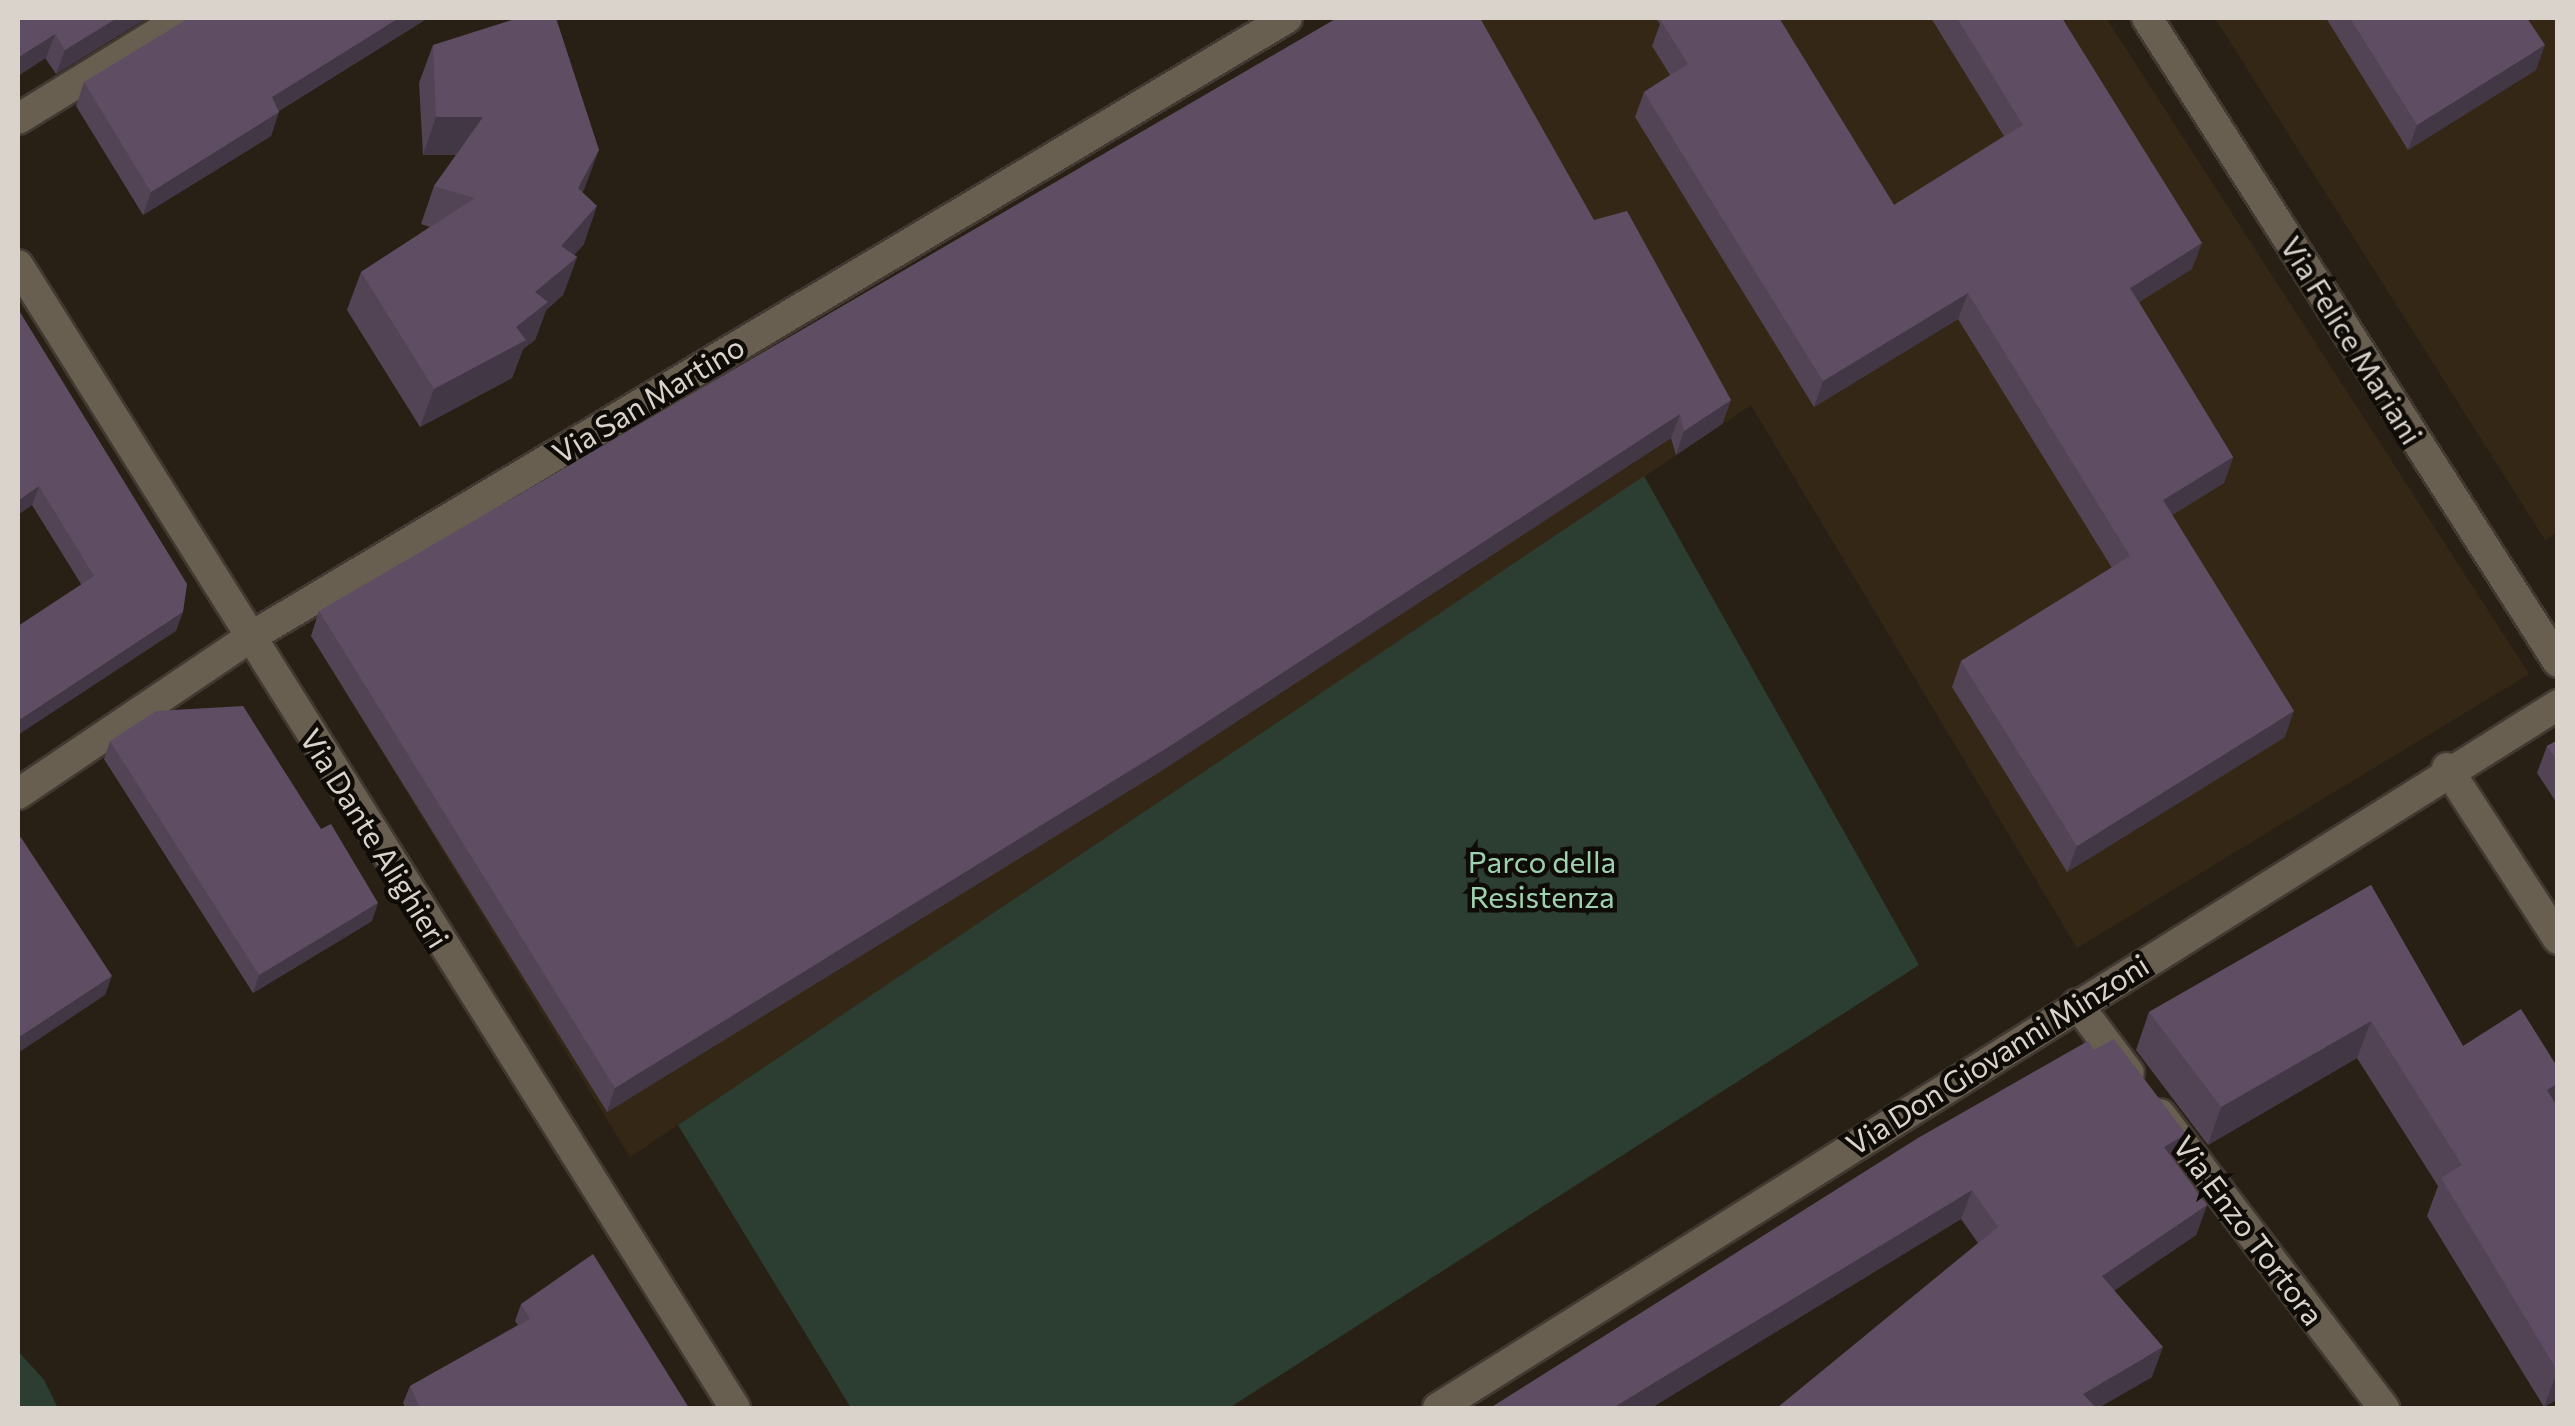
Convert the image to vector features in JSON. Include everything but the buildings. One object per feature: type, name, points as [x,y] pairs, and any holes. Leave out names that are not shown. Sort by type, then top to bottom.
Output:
[{"type":"street","points":[[18,119],[182,18]]},
{"type":"street","name":"Via San Martino","points":[[18,794],[249,638],[1287,18]]},
{"type":"street","name":"Via Felice Mariani","points":[[2147,18],[2558,662]]},
{"type":"street","name":"Via Dante Alighieri","points":[[18,266],[735,1408]]},
{"type":"street","name":"Via Don Giovanni Minzoni","points":[[1438,1408],[2447,768],[2558,705]]},
{"type":"street","points":[[2447,768],[2558,939]]},
{"type":"street","name":"Via Enzo Tortora","points":[[2076,1004],[2384,1408]]},
{"type":"shaded area","points":[[1370,18],[2106,18],[2529,674],[2077,948],[1751,405],[630,1157],[311,636]]},
{"type":"shaded area","points":[[2215,18],[2557,18],[2557,533],[2545,540]]},
{"type":"green space","name":"Parco della Resistenza","points":[[1644,476],[1919,965],[1229,1408],[851,1408],[678,1125]]},
{"type":"green space","points":[[18,1351],[44,1380],[58,1408],[18,1408]]}]
